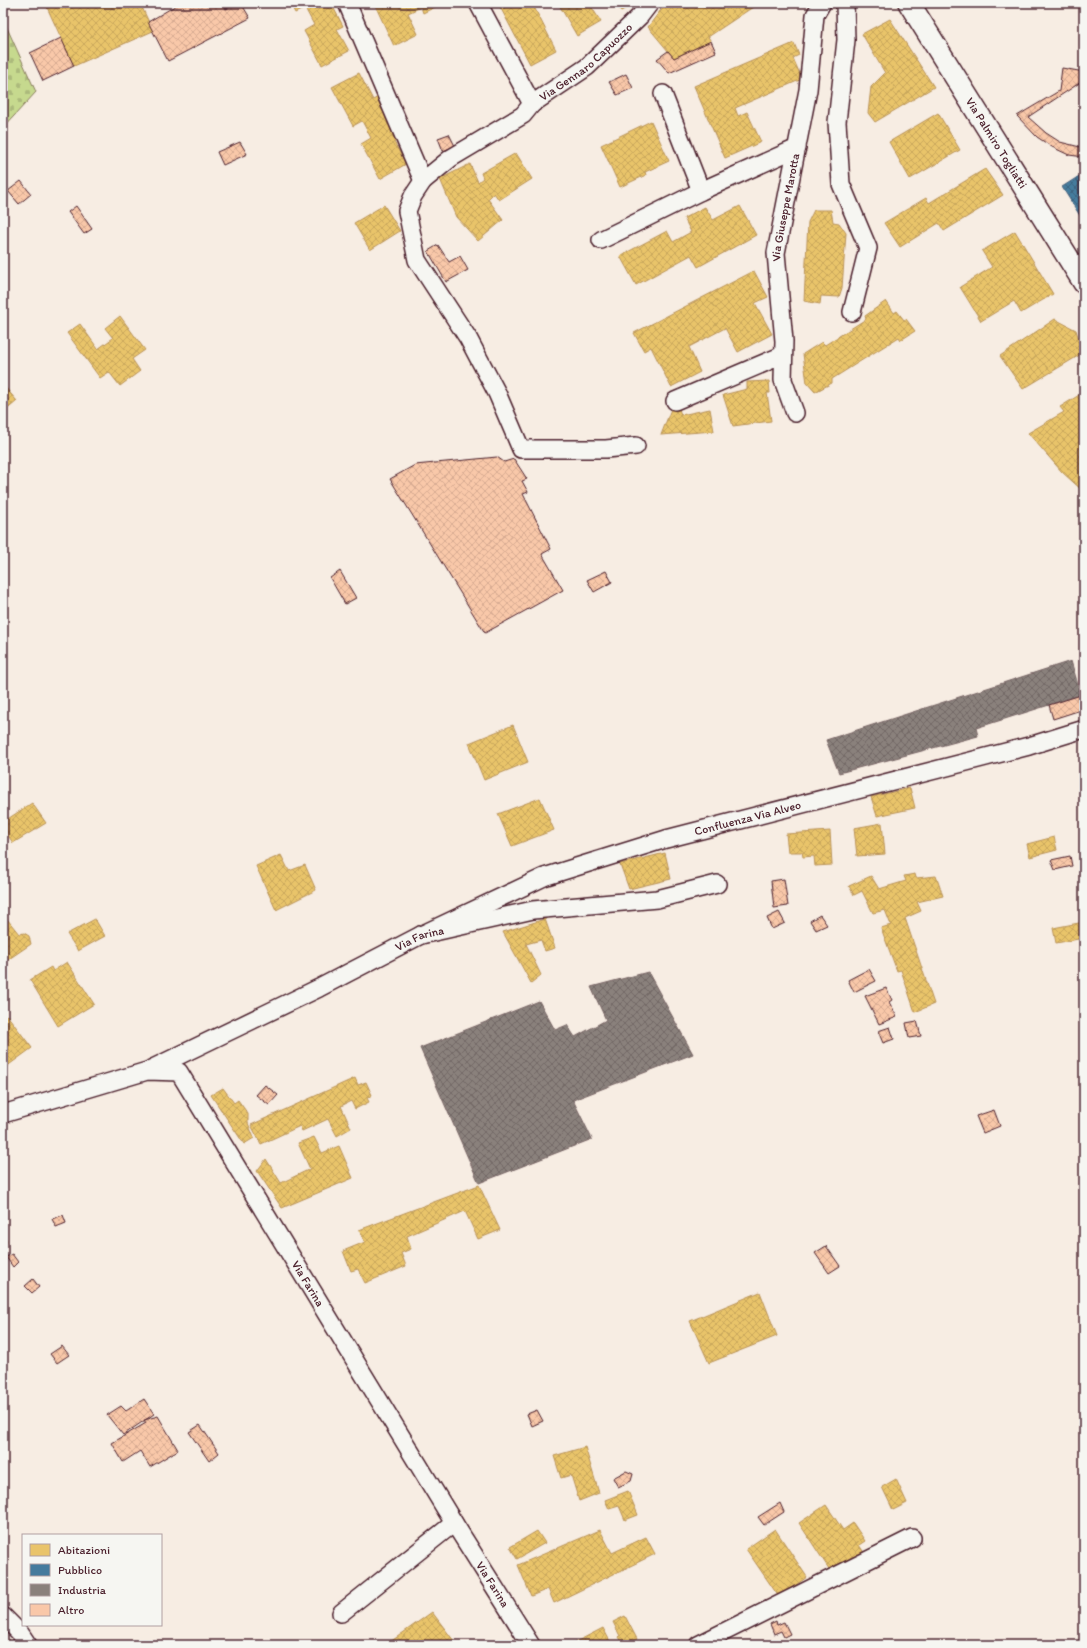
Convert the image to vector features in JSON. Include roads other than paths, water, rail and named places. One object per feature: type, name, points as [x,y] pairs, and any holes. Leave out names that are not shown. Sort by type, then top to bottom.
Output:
[{"type":"street","points":[[347,3],[423,181]]},
{"type":"street","name":"Via Gennaro Capuozzo","points":[[478,3],[532,104],[587,67],[640,16],[650,3]]},
{"type":"street","name":"Via Giuseppe Marotta","points":[[796,413],[783,380],[784,341],[776,253],[808,90],[815,15],[822,3]]},
{"type":"street","points":[[845,3],[846,40],[837,122],[841,184],[868,248],[852,312]]},
{"type":"street","name":"Via Palmiro Togliatti","points":[[909,3],[1084,283]]},
{"type":"street","points":[[663,94],[701,191]]},
{"type":"street","points":[[532,104],[523,115],[451,158],[423,181],[413,196],[407,211],[417,260],[468,338],[497,393],[521,449],[606,449],[636,446]]},
{"type":"street","points":[[600,240],[701,191],[797,148]]},
{"type":"street","points":[[675,401],[783,355]]},
{"type":"street","name":"Confluenza Via Alveo","points":[[421,935],[544,876],[666,839],[1029,746],[1084,729]]},
{"type":"street","name":"Via Farina","points":[[3,1114],[147,1071],[319,988],[421,935],[534,910],[657,899],[717,884]]},
{"type":"street","name":"Via Farina","points":[[147,1071],[179,1072],[454,1523],[531,1645]]},
{"type":"street","points":[[341,1613],[454,1523]]},
{"type":"street","points":[[698,1645],[912,1538]]},
{"type":"street","points":[[3,1616],[20,1633],[28,1645]]}]
